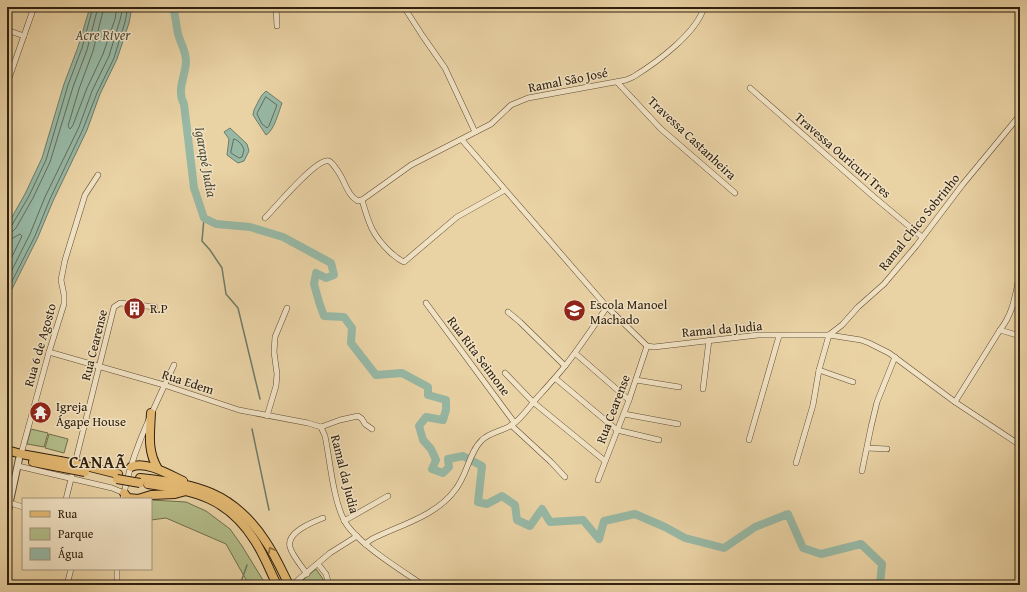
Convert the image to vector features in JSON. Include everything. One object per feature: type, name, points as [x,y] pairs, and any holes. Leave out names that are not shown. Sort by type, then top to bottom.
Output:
[{"type":"main road","points":[[151,413],[151,456],[158,469]]},
{"type":"main road","points":[[7,450],[20,460]]},
{"type":"main road","points":[[7,454],[20,460],[60,464],[117,476],[206,490],[225,499],[246,515],[267,543],[290,585]]},
{"type":"main road","points":[[131,466],[138,464],[158,469],[228,509],[255,542],[277,585]]},
{"type":"main road","points":[[141,498],[151,495],[175,494],[190,488]]},
{"type":"street","points":[[7,84],[34,7]]},
{"type":"street","points":[[276,7],[278,26]]},
{"type":"street","points":[[404,7],[445,68],[475,132]]},
{"type":"street","name":"Ramal São José","points":[[362,200],[411,165],[491,124],[511,105],[528,98],[617,82],[633,77],[667,52],[693,28],[702,15],[704,7]]},
{"type":"street","points":[[7,30],[24,36]]},
{"type":"street","name":"Travessa Castanheira","points":[[617,82],[661,129],[735,194]]},
{"type":"street","name":"Travessa Ouricuri Tres","points":[[750,88],[922,237]]},
{"type":"street","name":"Ramal Chico Sobrinho","points":[[829,335],[842,325],[858,307],[884,284],[1020,115]]},
{"type":"street","points":[[462,140],[607,307],[647,346]]},
{"type":"street","points":[[265,218],[299,181],[318,164],[328,161],[332,162],[351,195],[355,200],[362,200],[374,235],[402,262],[406,261],[457,217],[505,190]]},
{"type":"street","name":"Rua 6 de Agosto","points":[[7,516],[20,460],[49,352],[64,304],[61,280],[65,260],[85,195],[98,175]]},
{"type":"street","points":[[955,402],[1010,314],[1020,273]]},
{"type":"street","name":"Rua Cearense","points":[[66,498],[116,304],[120,303],[155,307]]},
{"type":"street","name":"Rua Rita Seimone","points":[[426,303],[513,424]]},
{"type":"street","points":[[365,544],[372,539],[426,514],[439,506],[455,491],[476,449],[485,438],[513,424],[565,366],[607,307]]},
{"type":"street","points":[[267,416],[276,386],[277,374],[274,352],[275,337],[288,308]]},
{"type":"street","points":[[508,312],[565,366]]},
{"type":"street","points":[[1000,330],[1020,336]]},
{"type":"street","name":"Ramal da Judia","points":[[647,346],[654,347],[758,335],[829,335],[869,343],[881,348],[955,402],[1020,445]]},
{"type":"street","points":[[796,463],[829,335]]},
{"type":"street","points":[[749,440],[779,336]]},
{"type":"street","points":[[703,389],[709,340]]},
{"type":"street","name":"Rua Cearense","points":[[598,480],[624,414],[647,346]]},
{"type":"street","name":"Rua Edem","points":[[49,352],[164,385],[239,410],[308,423],[321,427]]},
{"type":"street","points":[[575,353],[629,400]]},
{"type":"street","points":[[862,471],[877,402],[894,357]]},
{"type":"street","points":[[20,460],[71,478],[112,488],[123,496],[131,466],[151,413],[174,366]]},
{"type":"street","points":[[819,370],[853,382]]},
{"type":"street","points":[[504,373],[533,402],[605,461]]},
{"type":"street","points":[[555,378],[617,430],[659,440]]},
{"type":"street","points":[[636,380],[679,387]]},
{"type":"street","points":[[624,414],[678,424]]},
{"type":"street","points":[[321,427],[340,420],[358,416],[372,429]]},
{"type":"street","points":[[513,424],[565,477]]},
{"type":"street","name":"Ramal da Judia","points":[[321,427],[325,436],[336,498],[344,521],[365,544],[423,585]]},
{"type":"street","points":[[867,448],[887,449]]},
{"type":"street","points":[[344,521],[388,496]]},
{"type":"street","points":[[10,503],[22,507]]},
{"type":"street","points":[[307,574],[290,547],[291,541],[295,534],[303,527],[323,518]]},
{"type":"street","points":[[290,585],[357,536]]},
{"type":"street","points":[[318,564],[326,574],[329,585]]},
{"type":"street","points":[[67,585],[71,570]]},
{"type":"street","points":[[117,570],[117,585]]},
{"type":"green space","points":[[31,429],[48,433],[44,447],[27,444]]},
{"type":"green space","points":[[49,434],[68,439],[64,453],[45,448]]},
{"type":"green space","points":[[152,500],[186,502],[206,511],[230,529],[266,585],[249,585],[226,544],[166,518],[152,520]]},
{"type":"green space","points":[[316,569],[327,585],[298,585],[298,584]]},
{"type":"water","name":"Acre River","points":[[90,7],[132,7],[129,23],[117,59],[100,94],[87,130],[53,201],[38,237],[7,299],[7,226],[25,194],[42,158],[64,84],[78,47]]},
{"type":"water","points":[[266,91],[282,103],[274,125],[266,135],[253,115],[259,100]]},
{"type":"water","points":[[230,128],[247,144],[249,151],[244,161],[238,163],[227,155],[229,139],[224,132]]},
{"type":"waterway","name":"Igarapé Judia","points":[[173,7],[178,34],[186,58],[181,93],[184,104],[194,188],[204,218],[216,224],[250,227],[283,237],[331,263],[334,275],[326,278],[316,273],[314,284],[324,316],[344,317],[352,328],[351,343],[376,375],[402,373],[428,387],[428,395],[446,400],[446,410],[443,420],[426,417],[419,426],[423,440],[431,449],[436,460],[432,469],[443,473],[449,467],[448,459],[463,456],[482,466],[478,502],[487,504],[502,496],[515,505],[517,520],[530,526],[542,509],[550,522],[583,520],[599,539],[604,521],[635,514],[665,527],[685,538],[724,548],[755,527],[788,514],[803,548],[821,554],[861,544],[882,564],[880,585]]},
{"type":"waterway","points":[[204,218],[202,241],[222,268],[226,294],[238,308],[260,399]]},
{"type":"waterway","points":[[252,429],[269,510]]},
{"type":"waterway","points":[[240,585],[247,565]]},
{"type":"place","name":"R.P","points":[[134,308]]},
{"type":"place","name":"Escola Manoel Machado","points":[[575,311]]},
{"type":"place","name":"Igreja Ágape House","points":[[41,413]]},
{"type":"district","name":"CANAÃ","points":[[98,461]]}]
